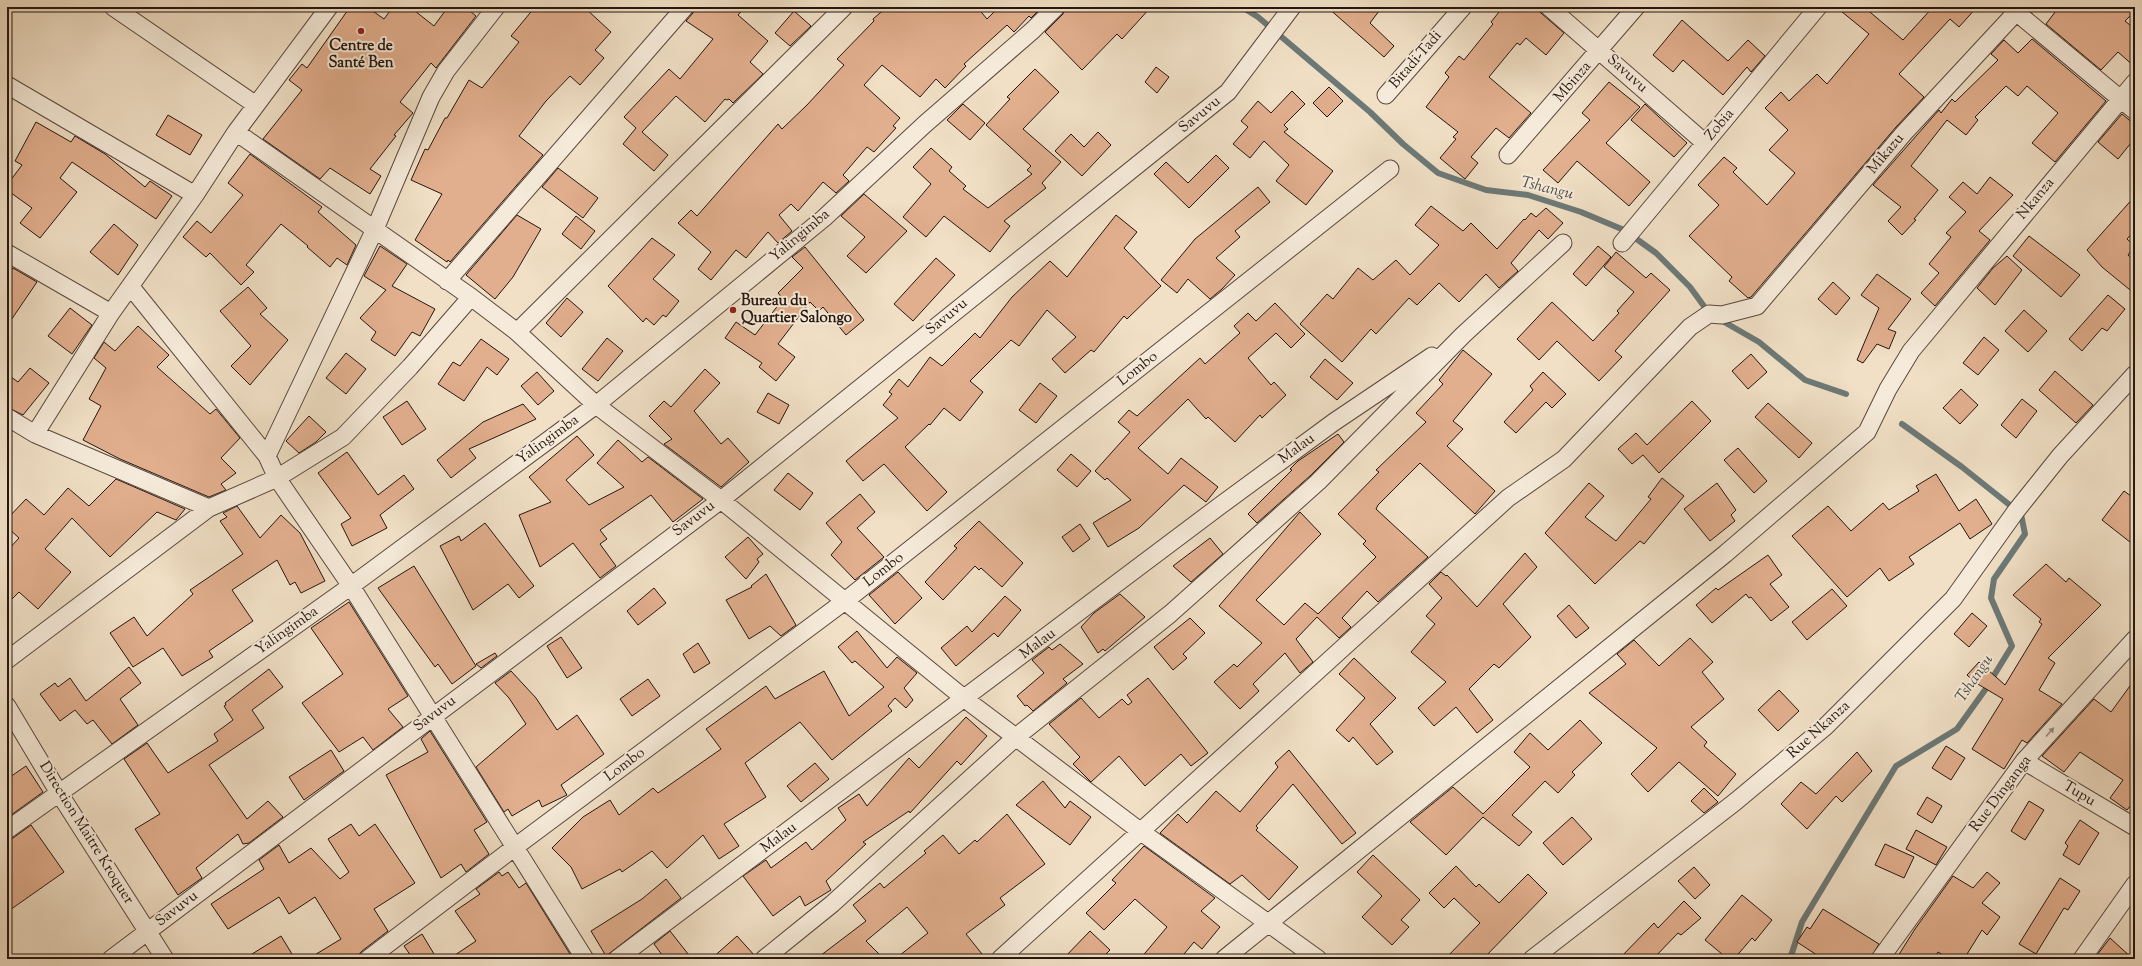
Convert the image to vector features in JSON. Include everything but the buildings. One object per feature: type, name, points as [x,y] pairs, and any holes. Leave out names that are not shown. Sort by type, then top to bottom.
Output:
[{"type":"street","points":[[113,7],[256,105]]},
{"type":"street","points":[[35,434],[111,313],[131,287],[195,195],[236,132],[329,7]]},
{"type":"street","points":[[267,456],[375,229],[431,97],[446,71],[496,7]]},
{"type":"street","points":[[447,281],[685,7]]},
{"type":"street","points":[[517,332],[844,7]]},
{"type":"street","name":"Yalingimba","points":[[7,830],[351,586],[596,405],[824,218],[925,124],[1033,30],[1056,7]]},
{"type":"street","name":"Bitadi-Tadi","points":[[1386,95],[1463,7]]},
{"type":"street","name":"Savuvu","points":[[1549,7],[1705,143]]},
{"type":"street","name":"Mbinza","points":[[1508,156],[1636,7]]},
{"type":"street","name":"Zobia","points":[[1622,243],[1818,7]]},
{"type":"street","name":"Savuvu","points":[[111,959],[432,715],[721,500],[1228,92],[1257,56],[1291,8]]},
{"type":"street","points":[[2016,9],[2135,111]]},
{"type":"street","name":"Mikazu","points":[[1140,831],[1508,498],[1564,459],[1690,327],[1710,314],[1722,315],[1757,306],[1904,133],[2016,9]]},
{"type":"street","name":"Nkanza","points":[[1224,959],[1725,554],[1867,432],[1888,389],[1911,351],[1938,316],[2135,82]]},
{"type":"street","points":[[7,85],[195,195]]},
{"type":"street","points":[[236,132],[447,281],[471,296],[517,332],[596,405],[721,500],[965,699],[1140,831],[1318,959]]},
{"type":"street","name":"Lombo","points":[[368,959],[515,846],[845,602],[1390,169]]},
{"type":"street","points":[[764,959],[832,904],[1016,737],[1170,614],[1318,482],[1463,335],[1563,243]]},
{"type":"street","points":[[7,253],[111,313]]},
{"type":"street","points":[[131,287],[267,456],[277,478],[351,586],[585,959]]},
{"type":"street","points":[[7,660],[209,508],[277,478],[343,437],[410,367],[471,296]]},
{"type":"street","name":"Malau","points":[[617,959],[1334,422],[1463,335]]},
{"type":"street","name":"Rue Nkanza","points":[[1532,959],[1735,802],[1825,727],[1953,599],[2016,511],[2060,456],[2135,374]]},
{"type":"street","points":[[7,417],[35,434],[209,508]]},
{"type":"street","name":"Rue Dinganga","points":[[1880,959],[2024,761],[2135,639]]},
{"type":"street","name":"Direction Maitre Kroquer","points":[[7,706],[59,793],[165,959]]},
{"type":"street","name":"Tupu","points":[[2024,761],[2135,827]]},
{"type":"street","points":[[1000,959],[1140,831]]},
{"type":"street","points":[[2082,959],[2135,884]]},
{"type":"waterway","name":"Tshangu","points":[[1242,7],[1258,17],[1370,112],[1403,144],[1438,173],[1486,190],[1528,195],[1581,212],[1624,230],[1656,253],[1690,287],[1709,313]]},
{"type":"waterway","name":"Tshangu","points":[[1719,319],[1759,342],[1805,380],[1846,394]]},
{"type":"waterway","name":"Tshangu","points":[[1790,959],[1802,922],[1896,766],[1957,729],[1985,690],[2012,646],[1991,598],[1994,579],[2025,534],[2021,514],[1962,467],[1902,424]]},
{"type":"place","name":"Centre de Santé Ben","points":[[361,31]]},
{"type":"place","name":"Bureau du Quartier Salongo","points":[[733,310]]}]
